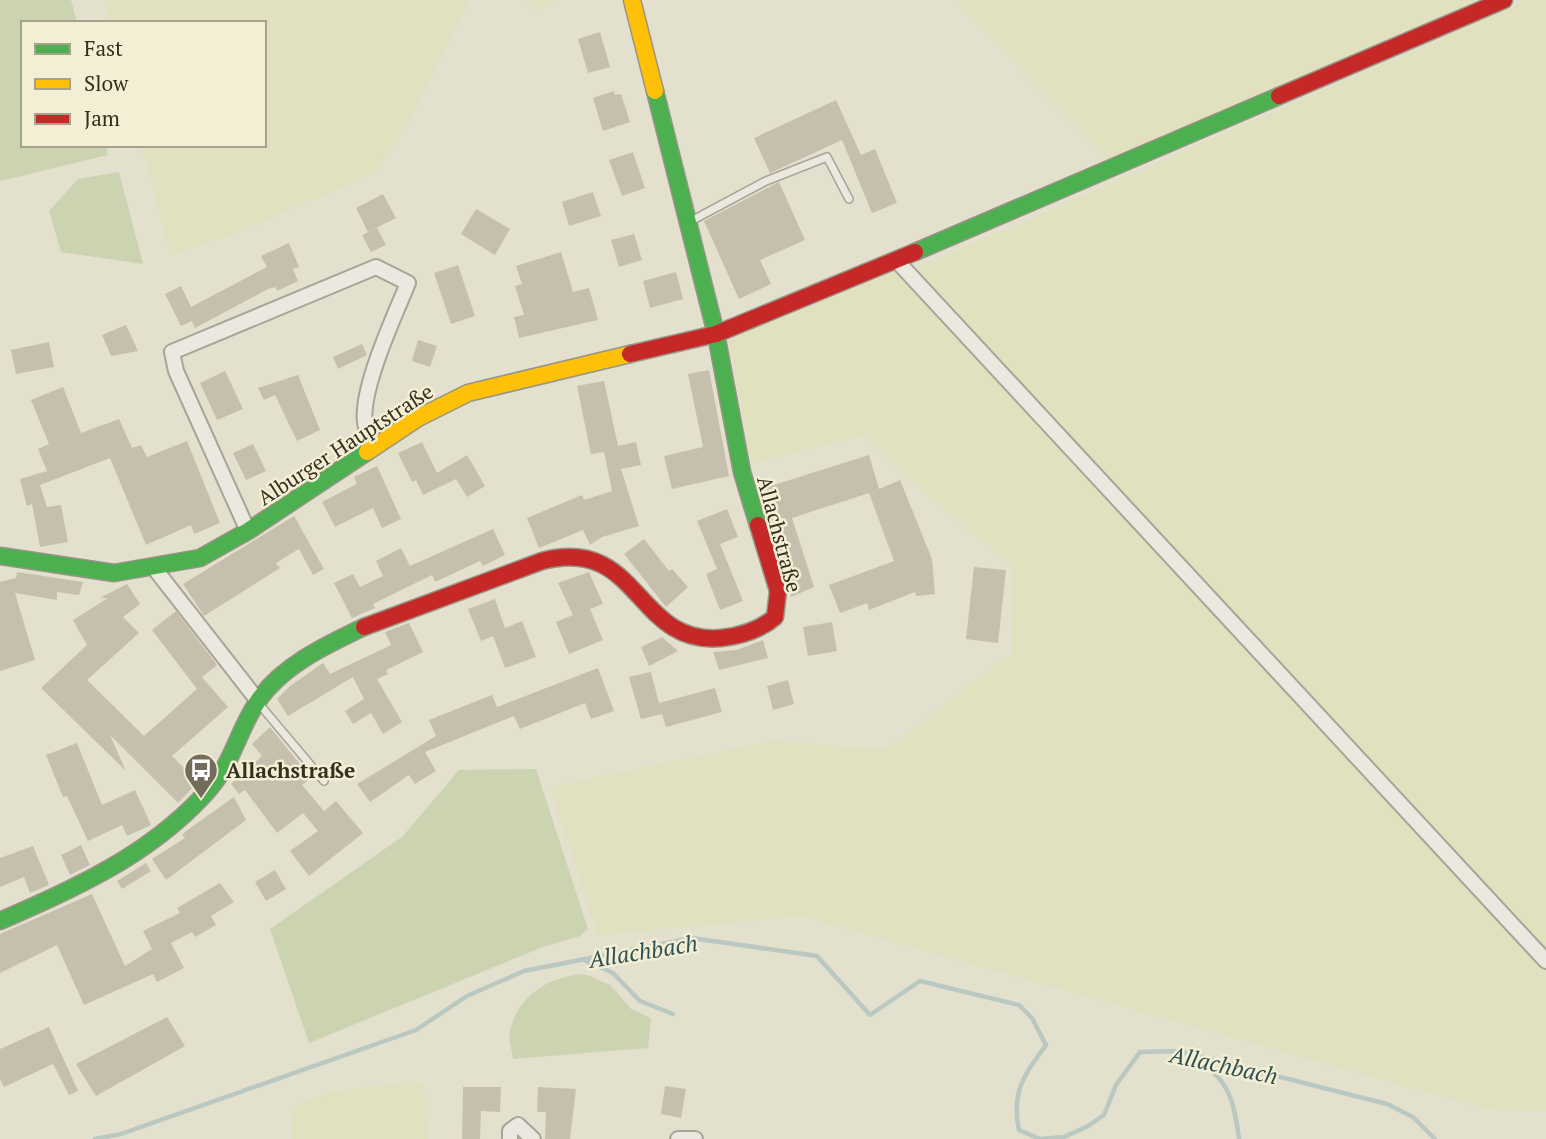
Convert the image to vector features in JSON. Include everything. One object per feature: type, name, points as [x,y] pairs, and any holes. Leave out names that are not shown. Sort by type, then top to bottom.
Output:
[{"type":"street","points":[[632,0],[716,334]]},
{"type":"street","name":"Alburger Hauptstraße","points":[[0,556],[114,573],[155,569],[200,558],[248,531],[418,418],[468,393],[716,334],[897,261],[1504,0]]},
{"type":"street","points":[[897,261],[1546,961]]},
{"type":"street","points":[[248,531],[176,371],[172,352],[376,267],[408,283],[380,350],[366,399],[365,428],[376,444]]},
{"type":"street","name":"Allachstraße","points":[[0,921],[103,874],[169,829],[208,791],[229,763],[258,701],[306,658],[406,609],[558,557],[587,556],[605,563],[622,575],[660,620],[690,640],[721,640],[767,625],[775,617],[778,591],[743,472],[716,334]]},
{"type":"street","points":[[155,569],[258,701]]},
{"type":"street","points":[[510,1139],[510,1131],[519,1125],[533,1139]]},
{"type":"street","points":[[678,1139],[695,1139]]},
{"type":"lane","points":[[688,223],[766,181],[827,158],[849,199]]},
{"type":"lane","points":[[258,701],[324,780]]},
{"type":"green space","points":[[0,0],[71,0],[76,21],[21,21],[21,147],[106,147],[108,155],[0,181]]},
{"type":"green space","points":[[105,0],[469,0],[402,133],[375,173],[234,234],[170,255],[143,147],[266,147],[266,21],[110,21]]},
{"type":"green space","points":[[526,0],[557,0],[537,11]]},
{"type":"green space","points":[[954,0],[1479,0],[1109,160]]},
{"type":"green space","points":[[1528,0],[1546,0],[1546,949],[916,269]]},
{"type":"green space","points":[[119,172],[143,264],[61,252],[49,211],[78,179]]},
{"type":"green space","points":[[899,270],[1546,969],[1546,1110],[1487,1109],[801,916],[598,935],[549,787],[774,741],[885,750],[1011,654],[1014,568],[909,479],[865,435],[752,463],[729,341],[761,324]]},
{"type":"green space","points":[[536,769],[588,929],[580,936],[543,947],[309,1043],[270,929],[402,837],[459,770]]},
{"type":"green space","points":[[585,974],[610,985],[631,1009],[651,1018],[648,1048],[513,1059],[510,1031],[514,1018],[528,997],[548,983]]},
{"type":"green space","points":[[414,1081],[424,1086],[427,1139],[292,1139],[290,1108],[328,1093]]},
{"type":"building","points":[[600,32],[610,67],[588,73],[578,39]]},
{"type":"building","points":[[614,91],[615,95],[621,94],[630,122],[603,131],[593,98]]},
{"type":"building","points":[[836,100],[861,155],[875,149],[897,203],[872,213],[842,140],[770,173],[754,138]]},
{"type":"building","points":[[633,152],[645,188],[622,196],[609,160]]},
{"type":"building","points":[[779,182],[805,240],[760,260],[771,284],[739,299],[704,221]]},
{"type":"building","points":[[593,192],[601,216],[569,226],[562,202]]},
{"type":"building","points":[[383,194],[396,218],[368,232],[356,208]]},
{"type":"building","points":[[476,209],[510,229],[495,255],[461,234]]},
{"type":"building","points":[[377,228],[386,245],[371,252],[362,235]]},
{"type":"building","points":[[634,234],[642,260],[619,267],[611,240]]},
{"type":"building","points":[[289,243],[299,267],[293,269],[298,281],[277,291],[276,287],[268,289],[195,328],[192,321],[181,326],[165,294],[181,286],[191,307],[267,267],[261,256]]},
{"type":"building","points":[[561,252],[573,292],[589,288],[598,320],[519,338],[514,317],[524,315],[515,286],[522,284],[516,266]]},
{"type":"building","points":[[458,265],[475,316],[451,324],[434,273]]},
{"type":"building","points":[[676,272],[683,299],[650,308],[643,281]]},
{"type":"building","points":[[126,325],[138,351],[111,356],[102,335]]},
{"type":"building","points":[[418,340],[437,346],[430,367],[412,361]]},
{"type":"building","points":[[49,342],[54,367],[16,374],[11,350]]},
{"type":"building","points":[[362,344],[367,355],[338,369],[333,357]]},
{"type":"building","points":[[709,370],[729,476],[672,489],[664,456],[703,447],[688,374]]},
{"type":"building","points":[[225,371],[243,409],[217,420],[200,383]]},
{"type":"building","points":[[298,375],[320,430],[297,441],[275,395],[264,400],[258,388]]},
{"type":"building","points":[[604,381],[618,446],[636,442],[641,465],[621,469],[639,526],[602,537],[590,545],[583,530],[539,548],[527,518],[582,495],[584,500],[612,491],[604,452],[591,454],[577,386]]},
{"type":"building","points":[[63,387],[81,433],[119,419],[132,448],[141,445],[147,457],[187,441],[220,523],[194,534],[191,525],[146,545],[110,458],[40,485],[47,507],[61,505],[68,542],[40,547],[32,504],[27,506],[20,479],[47,471],[38,449],[49,444],[31,400]]},
{"type":"building","points":[[422,442],[437,473],[467,455],[485,486],[467,497],[456,479],[423,495],[416,480],[412,482],[398,453]]},
{"type":"building","points":[[253,444],[266,471],[246,480],[233,453]]},
{"type":"building","points":[[869,455],[879,489],[900,480],[932,559],[935,594],[916,596],[915,592],[869,610],[867,603],[840,613],[829,585],[894,561],[869,493],[792,518],[814,587],[791,597],[761,489]]},
{"type":"building","points":[[377,466],[401,519],[382,528],[373,508],[335,527],[322,502],[357,484],[354,477]]},
{"type":"building","points":[[727,509],[738,537],[720,544],[743,601],[720,610],[706,574],[717,569],[697,521]]},
{"type":"building","points":[[294,516],[324,569],[313,575],[299,549],[276,563],[280,568],[204,616],[183,584]]},
{"type":"building","points":[[493,529],[505,555],[483,566],[480,561],[435,582],[432,575],[373,604],[375,608],[352,618],[334,583],[353,574],[360,587],[383,576],[376,561],[401,548],[410,566]]},
{"type":"building","points":[[644,539],[669,571],[672,569],[688,587],[666,607],[624,554]]},
{"type":"building","points":[[974,567],[1006,570],[998,643],[966,639]]},
{"type":"building","points":[[17,572],[83,582],[79,595],[57,592],[57,600],[15,593],[35,660],[0,671],[0,582],[16,578]]},
{"type":"building","points":[[589,572],[603,604],[590,609],[603,640],[569,654],[556,622],[573,615],[558,583]]},
{"type":"building","points":[[127,584],[140,604],[123,617],[139,633],[87,680],[144,736],[197,689],[152,630],[176,611],[217,665],[202,677],[228,707],[172,756],[198,782],[178,803],[110,735],[126,771],[41,688],[87,645],[73,620],[108,598],[100,598]]},
{"type":"building","points":[[495,599],[505,628],[522,621],[536,657],[505,668],[493,636],[481,641],[468,609]]},
{"type":"building","points":[[832,622],[837,651],[808,656],[803,627]]},
{"type":"building","points":[[409,623],[423,652],[386,670],[388,674],[377,679],[402,722],[383,734],[371,713],[353,724],[345,711],[364,699],[353,677],[288,716],[277,699],[290,686],[323,663],[330,674],[391,645],[385,632]]},
{"type":"building","points":[[662,637],[678,651],[649,666],[641,647]]},
{"type":"building","points":[[763,640],[768,658],[719,670],[713,652],[737,650]]},
{"type":"building","points":[[598,668],[614,711],[591,719],[585,703],[520,729],[514,716],[425,752],[436,771],[415,784],[409,775],[370,802],[357,784],[436,736],[429,720],[492,695],[497,707]]},
{"type":"building","points":[[651,672],[659,703],[715,688],[722,712],[666,727],[662,714],[641,719],[629,677]]},
{"type":"building","points":[[788,680],[794,704],[773,710],[767,686]]},
{"type":"building","points":[[270,727],[311,778],[302,785],[324,811],[336,801],[363,833],[309,876],[290,851],[318,831],[303,813],[277,833],[245,790],[239,794],[231,784],[262,756],[252,744]]},
{"type":"building","points":[[77,743],[102,805],[135,790],[151,825],[127,836],[122,825],[88,841],[67,796],[63,797],[46,755]]},
{"type":"building","points":[[234,797],[246,820],[166,880],[152,859],[185,838],[182,835],[186,831]]},
{"type":"building","points":[[81,845],[90,865],[70,875],[61,855]]},
{"type":"building","points":[[33,846],[49,885],[30,893],[24,877],[0,887],[0,858]]},
{"type":"building","points":[[146,863],[151,871],[122,889],[117,881]]},
{"type":"building","points":[[275,870],[286,889],[266,901],[255,882]]},
{"type":"building","points":[[220,883],[234,902],[211,916],[216,925],[195,937],[192,932],[171,943],[184,968],[157,982],[153,974],[84,1005],[57,945],[0,973],[0,934],[92,894],[125,966],[152,949],[143,931],[180,913],[177,908]]},
{"type":"building","points":[[167,1017],[185,1046],[96,1096],[76,1064]]},
{"type":"building","points":[[49,1027],[78,1091],[69,1095],[53,1064],[4,1087],[0,1079],[0,1049]]},
{"type":"building","points":[[665,1086],[686,1089],[681,1118],[661,1114]]},
{"type":"building","points":[[463,1087],[501,1087],[500,1112],[481,1111],[480,1139],[462,1139]]},
{"type":"building","points":[[538,1087],[576,1089],[570,1139],[545,1139],[546,1112],[537,1112]]},
{"type":"waterway","name":"Allachbach","points":[[95,1139],[121,1134],[416,1030],[467,996],[524,971],[692,938],[817,956],[870,1015],[920,981],[1019,1005],[1032,1018],[1046,1045],[1021,1084],[1017,1105],[1019,1130],[1040,1139]]},
{"type":"waterway","points":[[584,960],[613,973],[640,1001],[673,1014]]},
{"type":"waterway","name":"Allachbach","points":[[1040,1139],[1064,1137],[1104,1115],[1116,1085],[1140,1052],[1178,1051],[1387,1104],[1413,1117],[1435,1139]]},
{"type":"waterway","points":[[1189,1056],[1221,1080],[1235,1112],[1239,1139]]},
{"type":"traffic: fast","points":[[655,91],[716,334],[742,472],[758,525]]},
{"type":"traffic: fast","points":[[915,252],[1279,96]]},
{"type":"traffic: fast","points":[[0,556],[114,573],[200,558],[248,531],[367,452]]},
{"type":"traffic: fast","points":[[0,921],[82,883],[158,837],[181,818],[213,784],[256,704],[277,679],[304,658],[364,627]]},
{"type":"traffic: slow","points":[[632,0],[655,91]]},
{"type":"traffic: slow","points":[[367,452],[418,418],[468,393],[630,354]]},
{"type":"traffic: jam","points":[[1279,96],[1504,0]]},
{"type":"traffic: jam","points":[[630,354],[716,334],[915,252]]},
{"type":"traffic: jam","points":[[364,627],[542,561],[574,557],[599,563],[619,576],[671,626],[693,636],[721,638],[743,634],[757,629],[775,617],[778,591],[758,525]]},
{"type":"place","name":"Allachstraße","points":[[201,800]]}]
